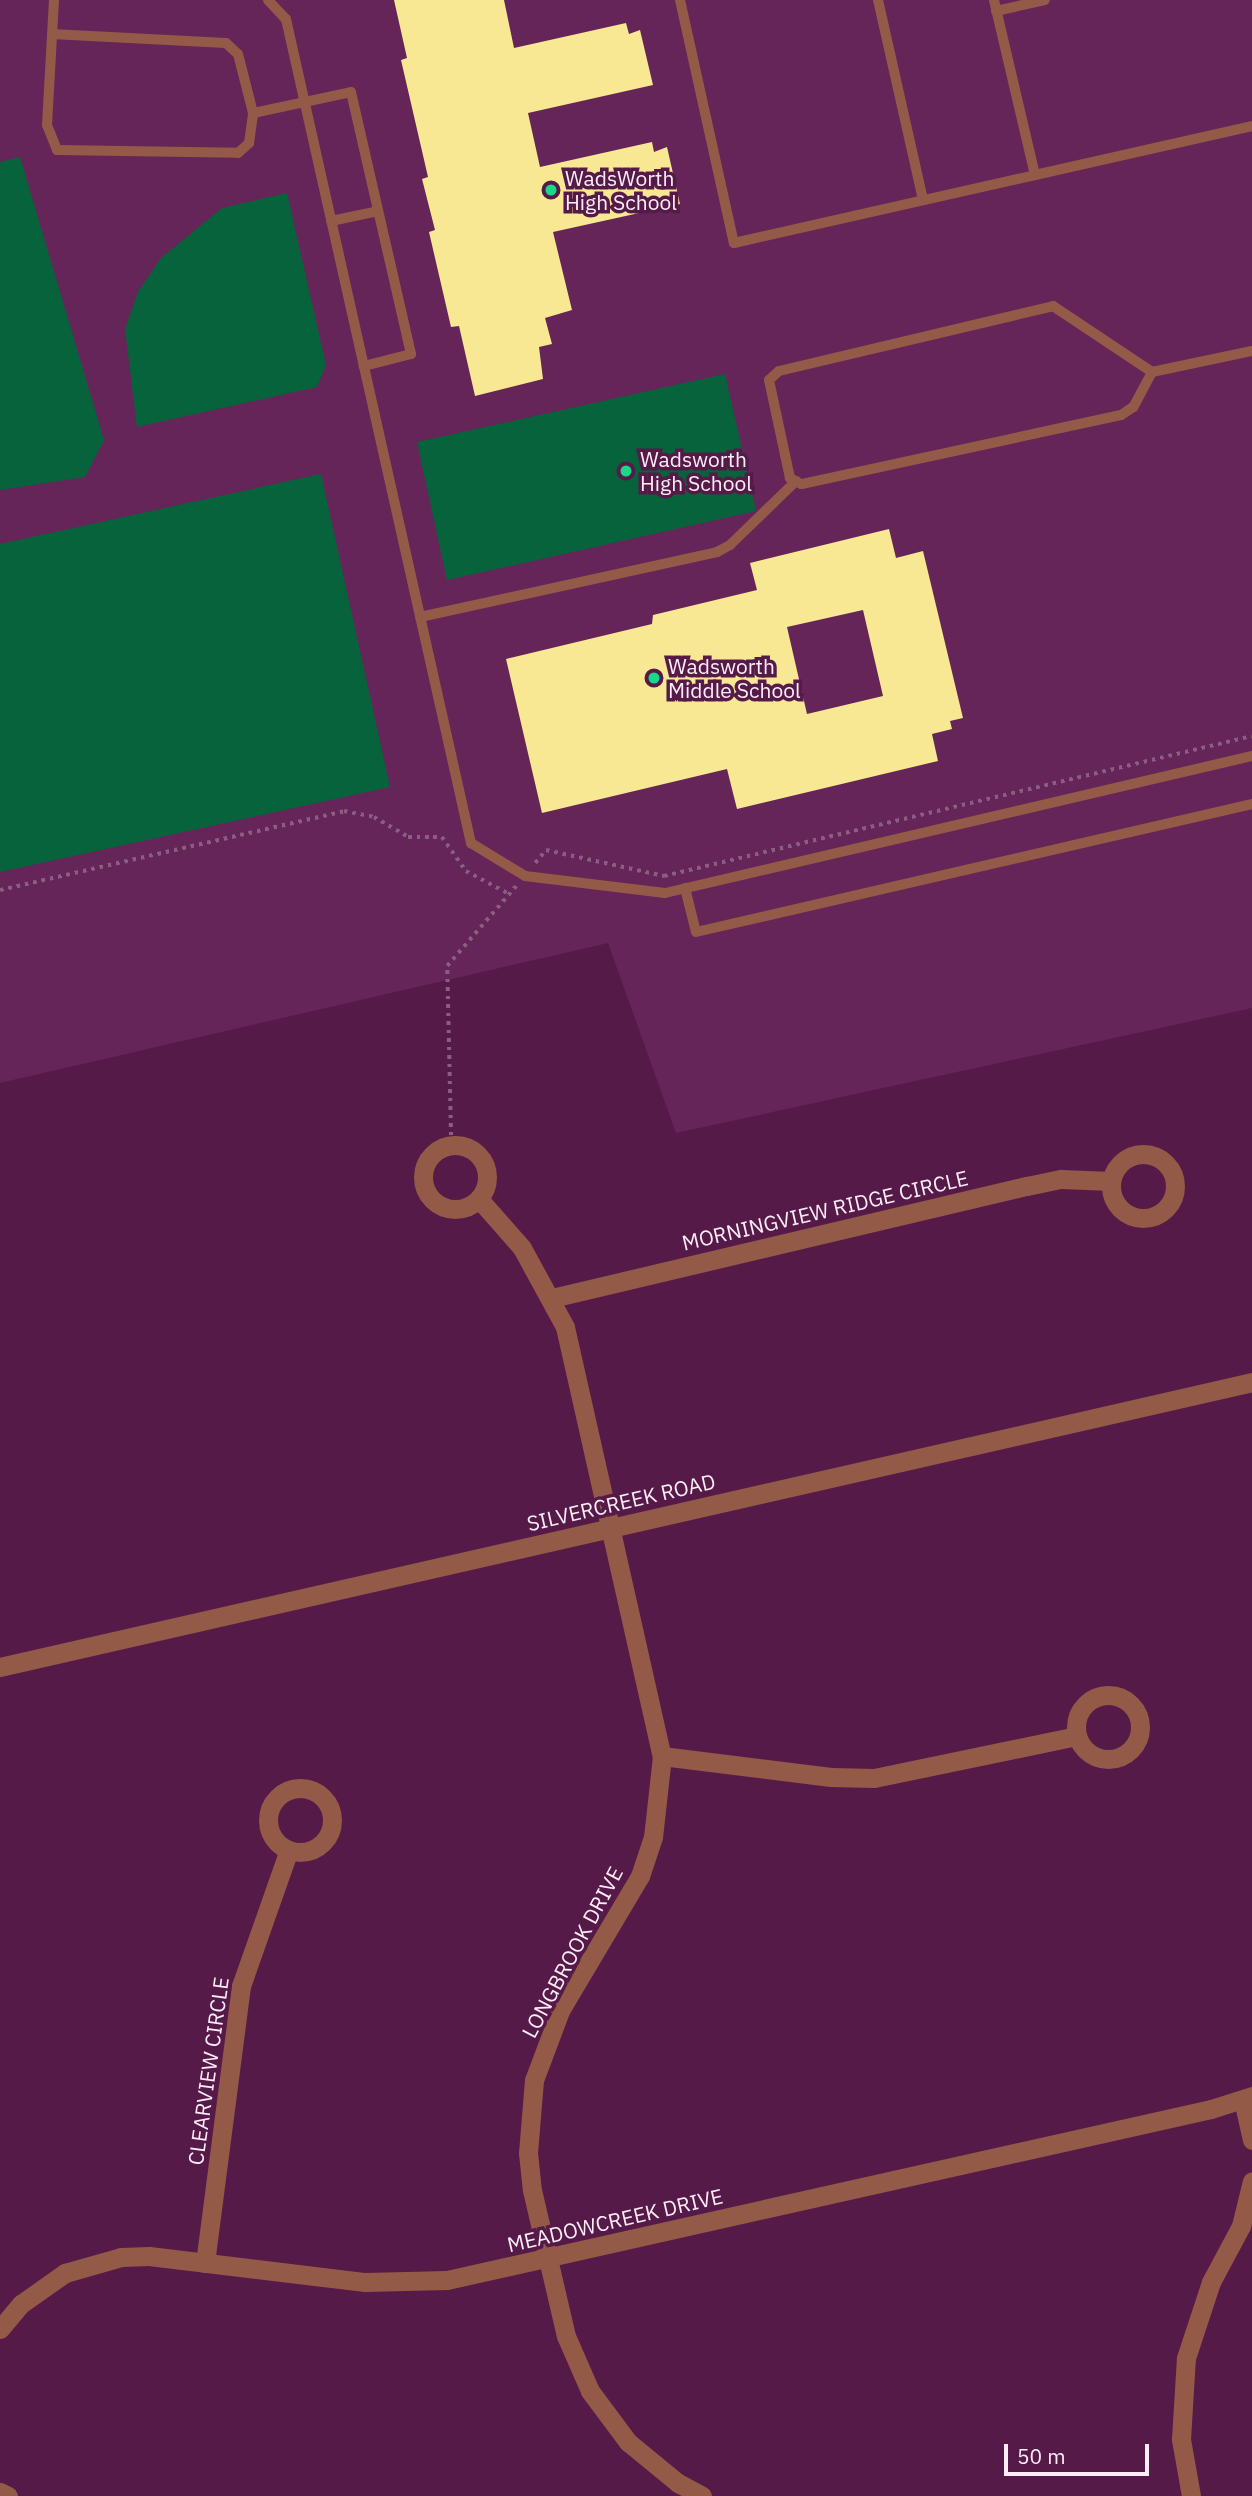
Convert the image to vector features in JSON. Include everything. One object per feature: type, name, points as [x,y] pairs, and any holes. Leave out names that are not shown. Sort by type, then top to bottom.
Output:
[{"type":"street","name":"MORNINGVIEW RIDGE CIRCLE","points":[[552,1298],[1060,1179],[1111,1181]]},
{"type":"street","name":"LONGBROOK DRIVE","points":[[479,1199],[522,1248],[552,1298],[572,1351],[662,1756],[653,1837],[640,1876],[561,2011],[534,2080],[528,2154],[548,2258],[575,2362],[607,2418],[652,2464],[702,2496]]},
{"type":"street","name":"SILVERCREEK ROAD","points":[[0,1667],[1252,1382]]},
{"type":"street","points":[[662,1756],[831,1777],[874,1777],[1077,1736]]},
{"type":"street","name":"CLEARVIEW CIRCLE","points":[[205,2263],[241,1986],[289,1850]]},
{"type":"street","points":[[1248,2098],[1252,2140]]},
{"type":"street","name":"MEADOWCREEK DRIVE","points":[[0,2329],[39,2289],[91,2263],[149,2256],[404,2283],[447,2280],[1248,2098]]},
{"type":"street","points":[[1191,2496],[1181,2439],[1186,2358],[1211,2282],[1241,2226],[1252,2181]]},
{"type":"street","points":[[0,2492],[8,2496]]},
{"type":"lane","points":[[52,34],[226,43],[238,54],[253,113],[249,143],[237,153],[225,155],[57,150],[47,125],[52,34],[54,0]]},
{"type":"lane","points":[[268,0],[286,19],[471,843],[525,876],[665,893],[1252,756]]},
{"type":"lane","points":[[680,0],[734,243],[1252,127]]},
{"type":"lane","points":[[878,0],[923,200]]},
{"type":"lane","points":[[1035,175],[995,5],[1045,0]]},
{"type":"lane","points":[[253,113],[351,92],[411,354],[363,366]]},
{"type":"lane","points":[[331,221],[378,211]]},
{"type":"lane","points":[[1153,372],[1133,407],[1121,415],[801,484],[790,478],[769,380],[779,371],[1053,306],[1153,372],[1252,351]]},
{"type":"lane","points":[[420,617],[717,552],[730,545],[796,481]]},
{"type":"lane","points":[[685,888],[696,932],[1252,804]]},
{"type":"path","points":[[0,890],[344,811],[374,817],[408,837],[442,837],[466,871],[509,894]]},
{"type":"shaded area","name":"Wadsworth High School","points":[[0,0],[1252,0],[1252,1008],[676,1133],[608,943],[0,1083]]},
{"type":"green space","points":[[20,157],[104,440],[85,477],[0,490],[0,162]]},
{"type":"green space","points":[[287,193],[326,365],[317,387],[137,427],[125,329],[138,292],[161,258],[222,208]]},
{"type":"green space","points":[[725,374],[756,511],[447,580],[417,442]]},
{"type":"green space","points":[[321,474],[390,787],[0,872],[0,544]]},
{"type":"building","name":"WadsWorth High School","points":[[394,0],[504,0],[514,48],[626,23],[629,34],[640,30],[653,85],[528,113],[540,167],[652,142],[654,152],[667,147],[680,204],[553,232],[572,310],[545,318],[552,344],[539,347],[543,379],[475,396],[459,326],[451,327],[429,232],[435,230],[422,179],[428,177],[401,60],[407,58]]},
{"type":"building","name":"Wadsworth Middle School","points":[[889,529],[896,558],[923,551],[963,718],[950,721],[952,729],[932,734],[938,761],[737,809],[727,769],[542,813],[506,659],[652,624],[653,615],[757,590],[750,563]],"holes":[[[863,610],[883,696],[807,714],[787,627]]]},
{"type":"place","name":"WadsWorth High School","points":[[551,190]]},
{"type":"place","name":"Wadsworth High School","points":[[626,471]]},
{"type":"place","name":"Wadsworth Middle School","points":[[654,678]]}]
